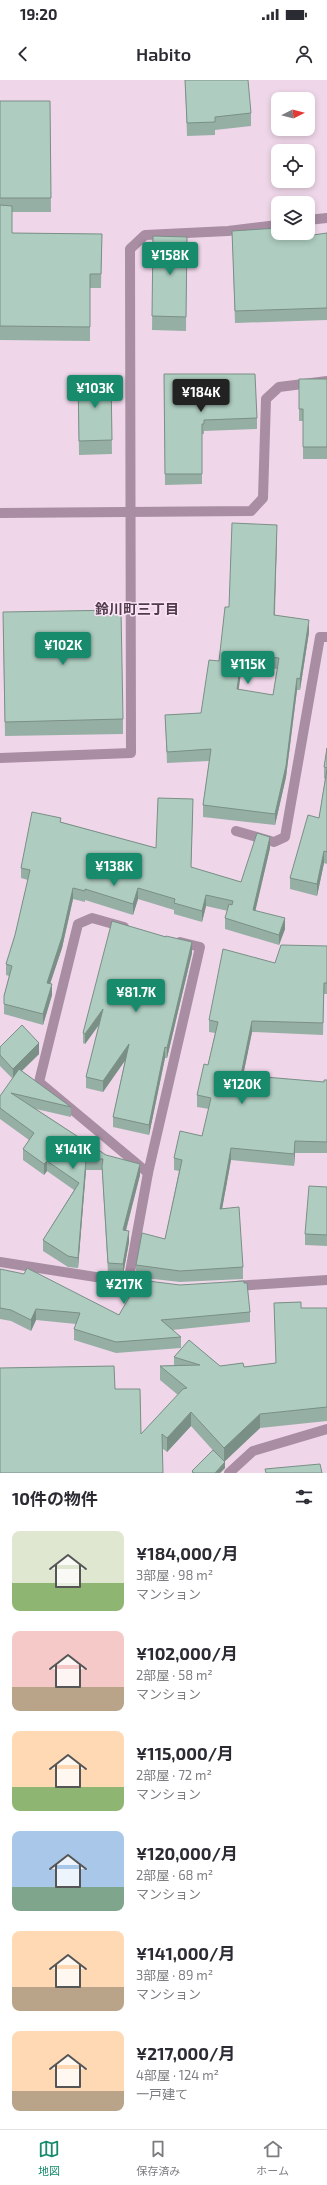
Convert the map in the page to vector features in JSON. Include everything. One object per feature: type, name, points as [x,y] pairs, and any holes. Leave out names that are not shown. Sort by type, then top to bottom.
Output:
[{"type":"lane","points":[[315,219],[327,218]]},
{"type":"lane","points":[[0,758],[131,753],[129,512],[130,249],[145,235],[228,232],[271,225]]},
{"type":"lane","points":[[0,513],[251,511],[263,498],[266,399],[279,387],[327,381]]},
{"type":"lane","points":[[236,831],[274,842],[285,837],[320,637],[327,637]]},
{"type":"lane","points":[[135,930],[92,918],[78,924],[39,1082],[148,1173]]},
{"type":"lane","points":[[128,1283],[148,1173],[200,947],[171,939]]},
{"type":"lane","points":[[0,1262],[128,1283],[143,1284]]},
{"type":"lane","points":[[228,1286],[327,1280]]},
{"type":"lane","points":[[229,1473],[253,1451],[327,1429]]},
{"type":"building","points":[[185,80],[248,80],[251,113],[215,117],[215,122],[187,123]]},
{"type":"building","points":[[0,101],[50,101],[51,198],[0,198]]},
{"type":"building","points":[[0,205],[12,206],[12,233],[102,234],[101,274],[90,274],[90,327],[0,326]]},
{"type":"building","points":[[271,228],[271,240],[315,240],[315,235],[327,233],[327,308],[235,311],[232,231]]},
{"type":"building","points":[[153,236],[187,237],[186,317],[152,316]]},
{"type":"building","points":[[164,374],[255,374],[257,418],[204,420],[204,424],[202,424],[202,474],[165,474]]},
{"type":"building","points":[[78,377],[111,377],[112,440],[79,441]]},
{"type":"building","points":[[299,379],[327,379],[327,447],[303,447],[303,409],[299,409]]},
{"type":"building","points":[[232,523],[277,525],[274,615],[309,620],[300,679],[297,678],[286,766],[275,814],[203,805],[211,749],[167,752],[165,715],[201,713],[209,660],[219,661],[225,607],[229,607]],"holes":[[[242,654],[279,658],[273,695],[237,689]]]},
{"type":"building","points":[[121,610],[123,719],[5,722],[3,612]]},
{"type":"building","points":[[327,748],[327,768],[324,767]]},
{"type":"building","points":[[327,769],[327,852],[324,851],[317,884],[290,878],[308,815],[319,818]]},
{"type":"building","points":[[158,798],[193,799],[191,867],[241,882],[257,833],[270,837],[253,910],[285,918],[279,935],[225,918],[229,904],[232,905],[233,901],[206,895],[202,911],[174,903],[175,899],[138,888],[133,904],[85,889],[85,891],[73,888],[62,937],[47,983],[52,984],[43,1014],[4,1004],[4,996],[12,966],[6,964],[15,935],[30,870],[21,868],[32,812],[61,818],[60,822],[156,848]]},
{"type":"building","points":[[112,921],[166,937],[192,942],[167,1048],[165,1047],[149,1125],[113,1117],[129,1044],[103,1081],[86,1077],[103,1009],[85,1034],[83,1033]]},
{"type":"building","points":[[281,945],[327,946],[327,983],[324,983],[323,1023],[252,1021],[241,1075],[324,1082],[324,1080],[327,1080],[327,1142],[295,1141],[294,1154],[231,1148],[220,1209],[239,1207],[243,1267],[180,1271],[136,1265],[142,1233],[165,1239],[182,1160],[174,1158],[180,1131],[202,1136],[211,1098],[197,1095],[204,1064],[208,1065],[218,1022],[209,1020],[223,949],[275,963]]},
{"type":"building","points":[[22,1025],[39,1043],[13,1069],[0,1055],[0,1047]]},
{"type":"building","points":[[19,1069],[71,1107],[11,1093],[106,1155],[140,1164],[123,1230],[129,1231],[123,1264],[108,1263],[102,1166],[103,1159],[86,1159],[78,1258],[68,1256],[43,1240],[79,1183],[47,1161],[44,1164],[23,1149],[34,1133],[0,1108],[0,1096]]},
{"type":"building","points":[[309,1186],[327,1187],[327,1235],[305,1234]]},
{"type":"building","points":[[27,1268],[119,1315],[135,1287],[143,1287],[132,1279],[180,1285],[244,1281],[244,1283],[247,1283],[250,1312],[161,1320],[181,1337],[116,1342],[74,1329],[80,1313],[36,1309],[31,1320],[11,1310],[0,1308],[0,1269],[24,1274]]},
{"type":"building","points":[[301,1302],[301,1308],[327,1308],[327,1407],[260,1414],[224,1448],[191,1412],[167,1438],[162,1434],[163,1473],[0,1473],[0,1368],[114,1366],[115,1389],[140,1389],[141,1434],[183,1389],[187,1388],[160,1366],[200,1365],[174,1357],[189,1340],[220,1366],[243,1363],[244,1367],[276,1363],[274,1303]]},
{"type":"building","points":[[213,1450],[225,1462],[215,1473],[194,1473],[192,1471]]},
{"type":"building","points":[[320,1464],[322,1473],[266,1473],[265,1469]]},
{"type":"district","name":"鈴川町三丁目","points":[[137,609]]}]
